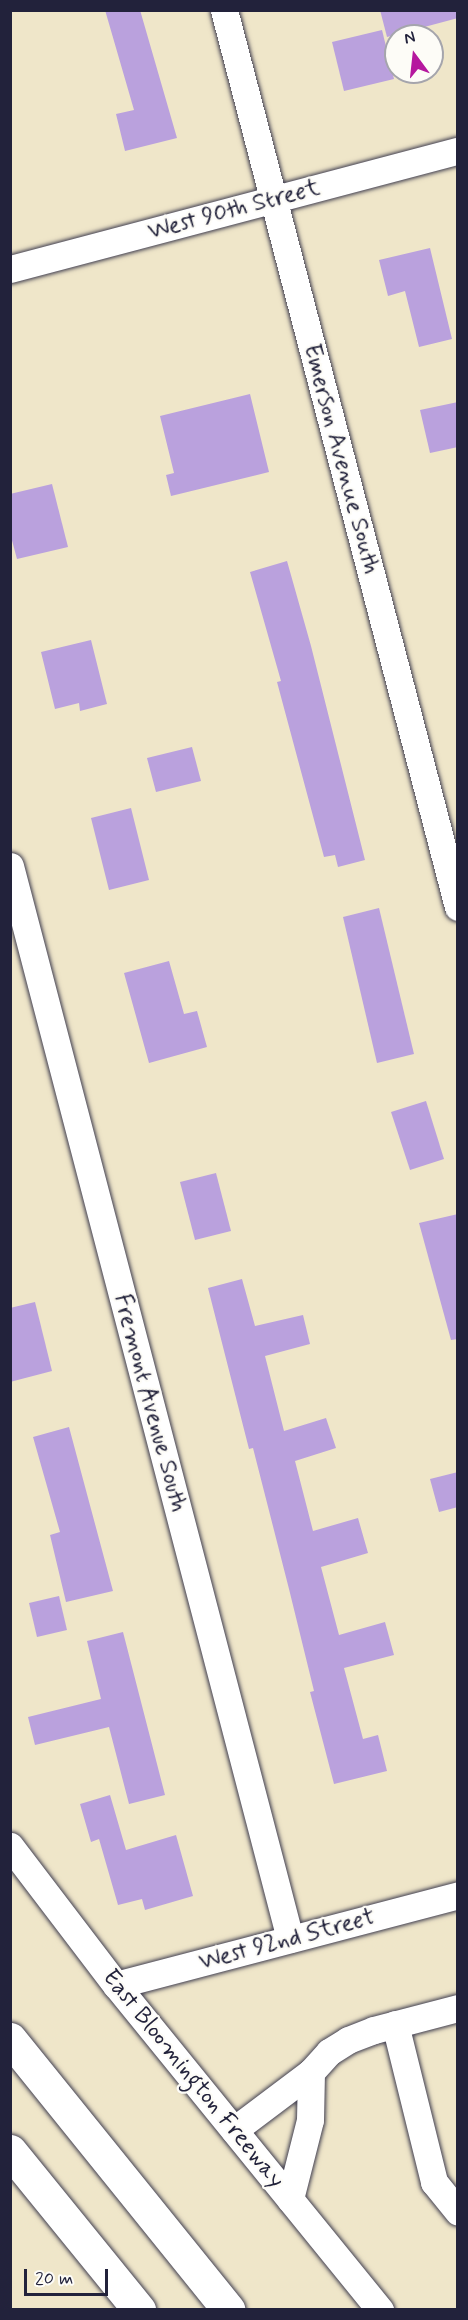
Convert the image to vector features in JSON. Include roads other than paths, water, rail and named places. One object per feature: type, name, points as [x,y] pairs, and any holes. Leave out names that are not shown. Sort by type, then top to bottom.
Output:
[{"type":"highway","points":[[10,2039],[229,2310]]},
{"type":"highway","points":[[10,2151],[139,2310]]},
{"type":"street","name":"Emerson Avenue South","points":[[224,10],[458,908]]},
{"type":"street","name":"West 90th Street","points":[[10,269],[458,151]]},
{"type":"street","name":"Fremont Avenue South","points":[[10,866],[290,1939]]},
{"type":"street","name":"East Bloomington Freeway","points":[[10,1846],[116,1985],[380,2310]]},
{"type":"street","name":"West 92nd Street","points":[[116,1985],[458,1895]]},
{"type":"street","points":[[234,2130],[311,2072],[329,2052],[348,2040],[395,2024],[458,2008]]},
{"type":"street","points":[[395,2024],[434,2182],[458,2212]]},
{"type":"street","points":[[290,2199],[310,2120],[311,2072]]}]
